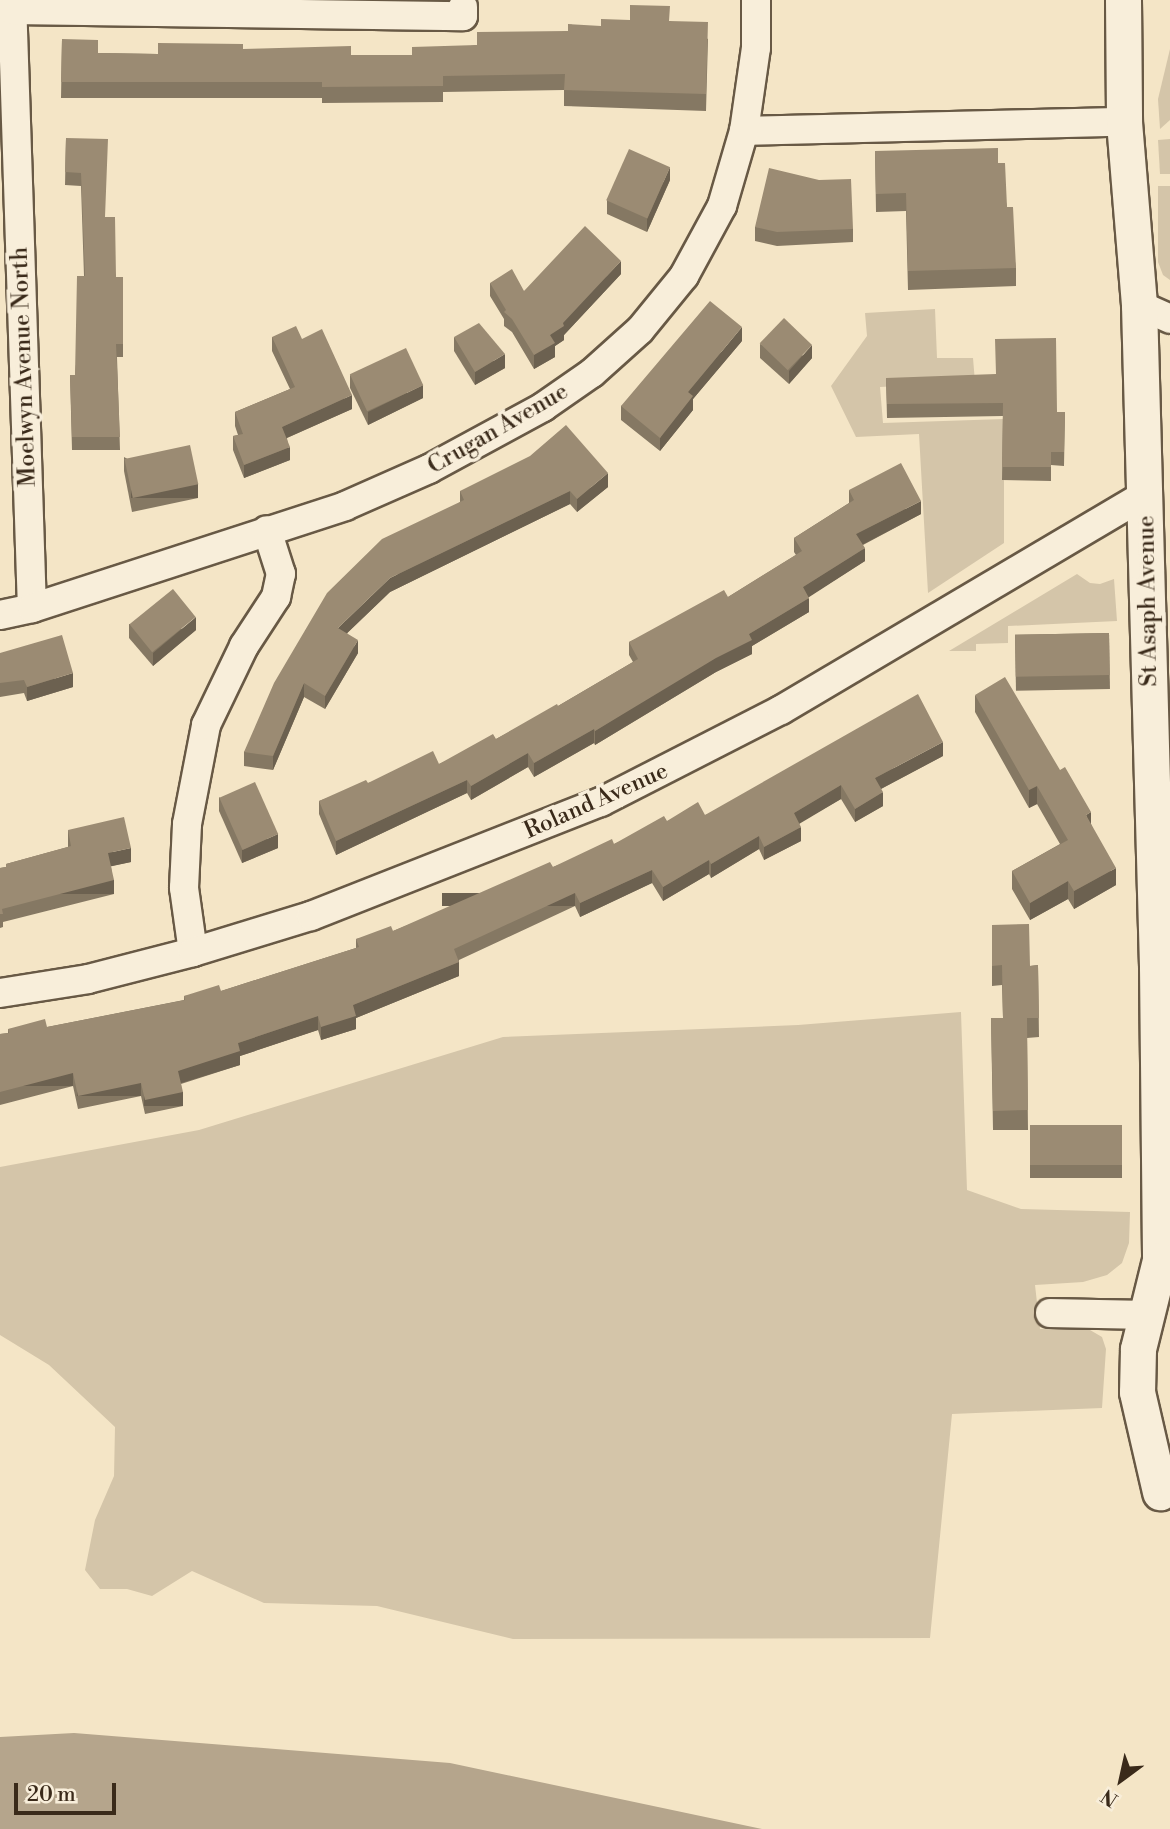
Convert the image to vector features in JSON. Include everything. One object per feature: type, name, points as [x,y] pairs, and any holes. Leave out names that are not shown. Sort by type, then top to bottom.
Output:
[{"type":"street","name":"Crugan Avenue","points":[[0,615],[32,608],[345,506],[429,469],[543,407],[592,373],[640,330],[684,276],[722,206],[744,131],[756,48],[756,0]]},
{"type":"street","name":"St Asaph Avenue","points":[[1123,0],[1124,122],[1155,312],[1145,495],[1157,967],[1160,1260],[1138,1349],[1137,1392],[1160,1492]]},
{"type":"street","points":[[12,5],[463,16],[463,6]]},
{"type":"street","name":"Moelwyn Avenue North","points":[[12,5],[32,608]]},
{"type":"street","points":[[744,131],[1124,122]]},
{"type":"street","name":"Roland Avenue","points":[[0,993],[88,979],[193,952],[312,916],[601,802],[782,710],[1145,495]]},
{"type":"street","points":[[193,952],[184,888],[187,824],[206,725],[244,646],[276,597],[281,574],[267,530]]},
{"type":"street","points":[[1050,1312],[1147,1315]]},
{"type":"shaded area","points":[[1170,49],[1170,120],[1160,129],[1158,99]]},
{"type":"shaded area","points":[[1170,139],[1170,174],[1160,174],[1158,140]]},
{"type":"shaded area","points":[[1158,186],[1170,186],[1170,280],[1163,275],[1158,262]]},
{"type":"shaded area","points":[[935,309],[937,358],[973,358],[975,382],[880,387],[883,423],[1004,419],[1004,543],[928,593],[919,434],[856,437],[831,386],[867,336],[865,313]]},
{"type":"shaded area","points":[[1077,574],[1090,583],[1100,584],[1114,579],[1117,621],[1008,626],[1008,643],[976,644],[976,651],[949,651]]},
{"type":"shaded area","points":[[961,1012],[967,1190],[1021,1209],[1130,1212],[1129,1243],[1122,1263],[1107,1275],[1083,1282],[1035,1285],[1040,1329],[1090,1330],[1102,1337],[1106,1349],[1102,1408],[952,1414],[930,1638],[513,1639],[377,1606],[264,1603],[192,1571],[152,1596],[127,1589],[100,1589],[85,1570],[95,1520],[114,1476],[115,1427],[49,1365],[0,1335],[0,1167],[199,1130],[503,1037],[798,1025]]},
{"type":"shaded area","points":[[74,1733],[450,1763],[762,1829],[0,1829],[0,1737]]},
{"type":"building","points":[[630,5],[670,6],[669,21],[708,22],[706,94],[564,90],[565,74],[443,76],[443,86],[322,87],[322,82],[61,82],[62,39],[98,40],[98,53],[158,54],[158,43],[243,44],[243,49],[351,46],[351,55],[412,55],[412,47],[477,45],[477,32],[568,31],[568,24],[601,26],[601,19],[630,20]]},
{"type":"building","points":[[66,138],[108,139],[105,217],[115,217],[116,277],[123,277],[123,344],[116,344],[120,437],[72,437],[70,375],[75,375],[77,276],[85,276],[81,173],[65,172]]},
{"type":"building","points":[[998,148],[998,163],[1005,163],[1007,207],[1013,207],[1016,268],[908,271],[906,193],[876,194],[875,151]]},
{"type":"building","points":[[629,149],[670,167],[647,218],[606,200]]},
{"type":"building","points":[[769,168],[819,180],[851,179],[853,229],[777,232],[755,227]]},
{"type":"building","points":[[585,226],[621,261],[563,323],[564,326],[550,335],[555,343],[534,355],[512,319],[504,312],[506,310],[490,283],[512,269],[524,291]]},
{"type":"building","points":[[710,301],[742,327],[688,392],[693,396],[660,438],[621,406]]},
{"type":"building","points":[[784,318],[812,345],[788,370],[760,343]]},
{"type":"building","points":[[479,323],[505,354],[475,372],[454,337]]},
{"type":"building","points":[[296,326],[302,339],[322,329],[352,395],[282,427],[290,447],[244,465],[233,436],[243,434],[235,412],[295,387],[272,337]]},
{"type":"building","points":[[1056,338],[1057,412],[1065,412],[1064,452],[1051,452],[1051,467],[1002,467],[1003,403],[887,404],[886,378],[996,374],[995,339]]},
{"type":"building","points":[[406,348],[423,385],[367,411],[350,374]]},
{"type":"building","points":[[566,425],[608,473],[577,499],[570,491],[390,578],[338,628],[358,640],[325,696],[304,683],[273,756],[244,752],[274,683],[327,593],[382,539],[464,500],[460,491],[530,456]]},
{"type":"building","points":[[190,445],[198,484],[133,498],[124,459]]},
{"type":"building","points":[[901,463],[921,501],[856,534],[865,548],[803,587],[809,598],[749,634],[752,640],[716,658],[595,731],[594,729],[534,763],[528,753],[471,786],[467,780],[336,841],[319,801],[366,780],[368,783],[433,751],[439,764],[493,734],[496,739],[557,704],[558,706],[638,659],[629,642],[724,590],[728,597],[802,551],[794,538],[854,500],[849,490]]},
{"type":"building","points":[[173,589],[196,617],[152,652],[129,624]]},
{"type":"building","points":[[1109,633],[1110,675],[1016,677],[1015,635]]},
{"type":"building","points":[[62,635],[73,673],[27,687],[24,680],[0,683],[0,653]]},
{"type":"building","points":[[1005,677],[1060,770],[1065,767],[1091,812],[1086,815],[1116,868],[1074,891],[1068,881],[1030,903],[1012,871],[1068,840],[1037,786],[1029,790],[975,695]]},
{"type":"building","points":[[918,694],[943,742],[875,778],[883,792],[855,809],[841,785],[794,813],[801,827],[764,847],[759,836],[711,864],[709,860],[663,887],[652,870],[580,903],[575,893],[454,949],[459,962],[353,1005],[356,1016],[321,1027],[318,1016],[238,1043],[240,1051],[178,1071],[183,1092],[145,1100],[141,1083],[78,1096],[73,1073],[0,1092],[0,1034],[9,1033],[8,1029],[45,1019],[47,1027],[185,1000],[184,996],[219,985],[221,991],[359,947],[356,939],[391,926],[393,931],[550,862],[553,867],[612,839],[614,844],[664,816],[667,821],[698,802],[705,815]]},
{"type":"building","points":[[255,782],[278,834],[243,850],[219,798]]},
{"type":"building","points":[[124,817],[131,848],[108,853],[114,880],[2,909],[3,914],[0,914],[0,868],[71,846],[68,830]]},
{"type":"building","points":[[1029,924],[1030,966],[1038,965],[1039,1018],[1027,1018],[1028,1110],[993,1111],[991,1018],[1003,1018],[1002,965],[992,966],[992,925]]},
{"type":"building","points":[[1030,1125],[1122,1125],[1122,1165],[1030,1165]]}]
